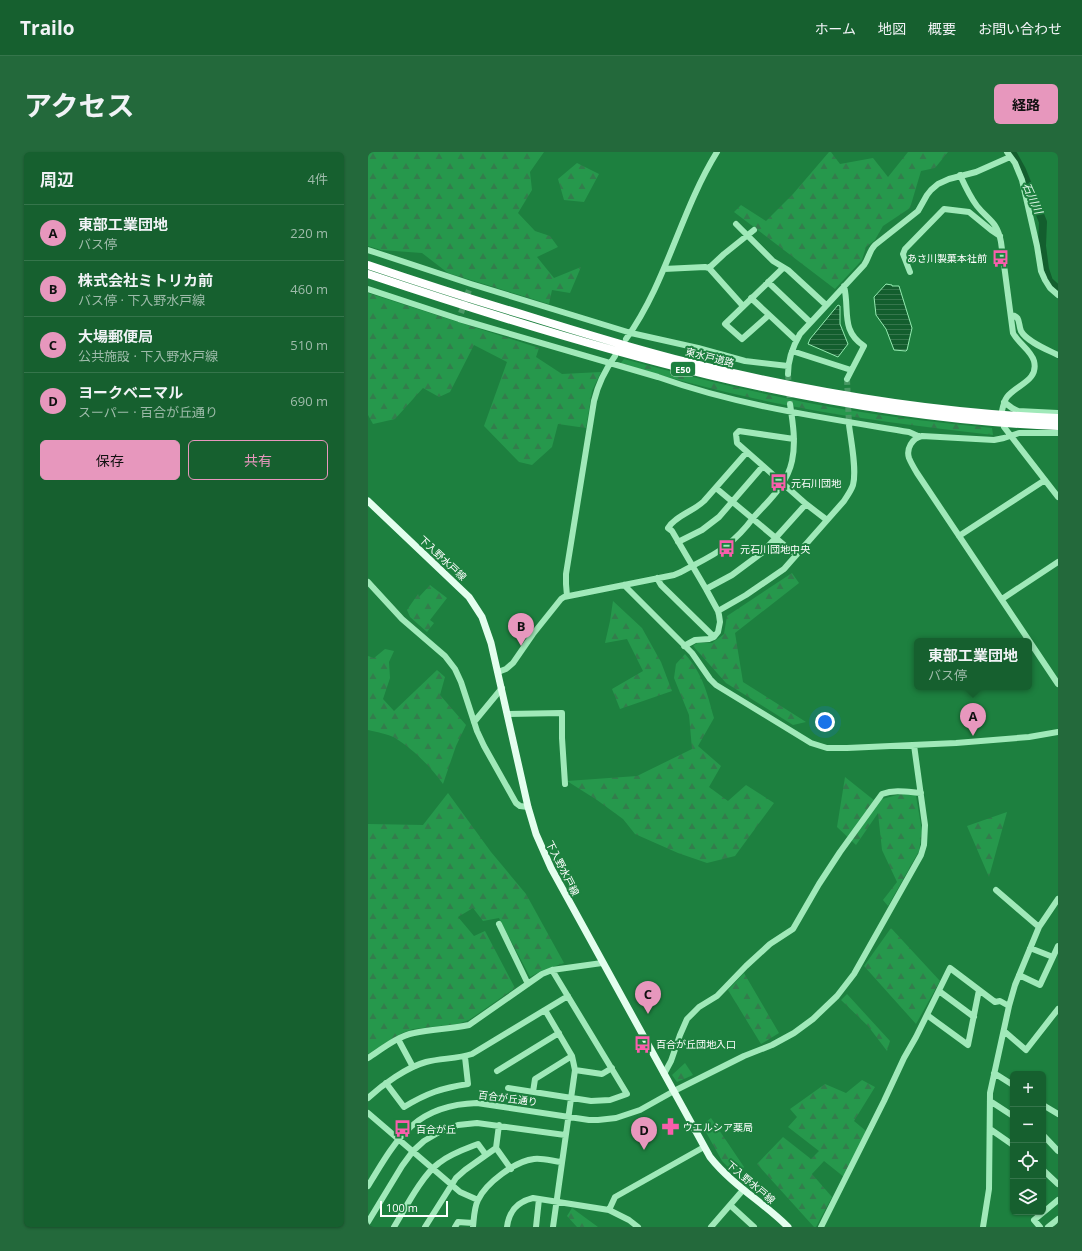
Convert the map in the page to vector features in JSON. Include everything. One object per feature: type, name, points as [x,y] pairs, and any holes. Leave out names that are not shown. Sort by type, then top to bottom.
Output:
[{"type":"highway","name":"東水戸道路","points":[[368,265],[588,334],[731,372],[783,384],[883,402],[1058,426]]},
{"type":"highway","name":"東水戸道路","points":[[368,274],[586,343],[730,380],[882,410],[943,418],[1058,418]]},
{"type":"main road","name":"下入野水戸線","points":[[368,500],[464,591],[474,604],[486,626],[502,688],[528,806],[536,834],[551,868],[704,1147],[721,1170],[788,1227]]},
{"type":"street","points":[[626,339],[648,305],[698,186],[717,152]]},
{"type":"street","points":[[788,374],[788,366],[796,340],[810,322],[864,265],[875,245],[918,211],[931,190],[949,179],[976,172],[1009,155],[1015,163],[1022,180],[1036,239],[1041,271],[1050,288],[1058,295]]},
{"type":"street","points":[[960,175],[973,200],[994,223],[1000,236],[1013,333],[1016,339],[1034,360],[1034,371],[1031,377],[1008,396],[1004,402],[1005,419],[1011,436],[1058,497]]},
{"type":"street","points":[[910,272],[903,254],[905,249],[944,208],[969,212],[1000,236]]},
{"type":"street","points":[[736,224],[773,262],[788,270],[826,305]]},
{"type":"street","points":[[709,268],[754,230]]},
{"type":"street","points":[[368,250],[470,287],[631,332],[745,361],[788,366]]},
{"type":"street","points":[[664,269],[709,268],[743,306]]},
{"type":"street","points":[[769,315],[742,339],[725,324],[783,268]]},
{"type":"street","points":[[768,282],[810,322]]},
{"type":"street","points":[[844,286],[846,294],[847,321],[852,335],[864,346],[847,379]]},
{"type":"street","points":[[368,289],[460,316],[610,364],[658,377],[676,384],[791,412],[910,432],[918,436],[994,440],[1026,432],[1058,433]]},
{"type":"street","points":[[751,298],[796,340]]},
{"type":"street","points":[[1011,315],[1015,315],[1018,318],[1022,332],[1033,343],[1058,355]]},
{"type":"street","points":[[792,350],[851,370]]},
{"type":"street","points":[[567,596],[566,574],[594,401],[599,383],[615,356]]},
{"type":"street","points":[[1004,402],[1018,411],[1058,413]]},
{"type":"street","points":[[498,672],[509,667],[561,599],[567,596],[674,575],[724,547],[741,533],[783,483],[792,463],[794,439],[790,404]]},
{"type":"street","points":[[718,611],[746,595],[784,569],[844,501],[853,485],[854,474],[849,425]]},
{"type":"street","points":[[794,439],[739,431],[736,434],[737,443],[806,504],[827,520]]},
{"type":"street","points":[[918,436],[910,445],[909,459],[1028,638]]},
{"type":"street","points":[[684,646],[694,640],[709,639],[714,637],[718,632],[720,622],[718,611],[706,589],[672,531],[668,528],[671,523],[699,507],[747,452]]},
{"type":"street","points":[[678,542],[711,524],[763,466]]},
{"type":"street","points":[[959,536],[1045,480]]},
{"type":"street","points":[[716,488],[796,555]]},
{"type":"street","points":[[706,589],[732,575],[764,552],[806,504]]},
{"type":"street","points":[[1002,599],[1058,562]]},
{"type":"street","points":[[657,578],[661,585],[714,637]]},
{"type":"street","points":[[368,582],[402,619],[445,656],[461,682],[474,722],[484,746],[516,803],[520,806],[528,806]]},
{"type":"street","points":[[624,585],[692,653],[710,679],[719,687],[792,732],[818,746],[836,748],[956,743],[1029,737],[1058,732]]},
{"type":"street","points":[[1032,645],[1058,684]]},
{"type":"street","points":[[474,722],[502,688]]},
{"type":"street","points":[[507,714],[562,713],[565,784]]},
{"type":"street","name":"百合が丘通り","points":[[368,1186],[398,1139],[413,1125],[441,1109],[458,1105],[489,1104],[568,1117],[598,1120],[616,1118],[640,1110],[744,1056],[772,1045],[794,1034],[821,1012],[837,996],[854,974],[921,855],[924,845],[925,825],[914,745]]},
{"type":"street","points":[[664,1074],[671,1061],[687,1020],[699,1007],[717,996],[770,944],[793,929],[819,884],[840,852],[882,794],[889,791],[921,793]]},
{"type":"street","points":[[996,890],[1038,927]]},
{"type":"street","points":[[983,1227],[989,1189],[991,1087],[1009,1006],[1019,975],[1038,927],[1056,901]]},
{"type":"street","points":[[499,924],[528,984]]},
{"type":"street","points":[[1019,975],[1040,986],[1056,956],[1058,946]]},
{"type":"street","points":[[1030,948],[1056,956]]},
{"type":"street","points":[[368,1058],[398,1040],[414,1033],[456,1028],[470,1024],[542,974],[552,970],[602,963]]},
{"type":"street","points":[[821,1227],[950,968],[995,1002],[1000,1001],[1009,1006]]},
{"type":"street","points":[[508,1088],[591,1101],[619,1098],[628,1094],[552,970]]},
{"type":"street","points":[[927,1015],[968,1045],[979,990]]},
{"type":"street","points":[[939,991],[974,1017]]},
{"type":"street","points":[[368,1098],[386,1083],[413,1067],[426,1062],[465,1057],[484,1048],[568,996]]},
{"type":"street","points":[[1004,1031],[1026,1050],[1058,1009]]},
{"type":"street","points":[[545,1010],[572,1056],[575,1070],[553,1227]]},
{"type":"street","points":[[498,1071],[559,1033]]},
{"type":"street","points":[[398,1040],[413,1067]]},
{"type":"street","points":[[534,1092],[535,1079],[572,1056]]},
{"type":"street","points":[[386,1083],[404,1107],[423,1096],[440,1090],[468,1084],[465,1057]]},
{"type":"street","points":[[575,1070],[602,1074],[612,1068]]},
{"type":"street","points":[[994,1073],[1010,1083]]},
{"type":"street","points":[[990,1101],[1010,1114]]},
{"type":"street","points":[[1046,1107],[1058,1114]]},
{"type":"street","points":[[368,1113],[460,1192],[478,1200]]},
{"type":"street","points":[[368,1222],[402,1166],[413,1151],[433,1135],[451,1127],[468,1123],[477,1123],[565,1135]]},
{"type":"street","points":[[499,1125],[496,1148],[511,1169]]},
{"type":"street","points":[[990,1129],[1010,1143]]},
{"type":"street","points":[[1046,1138],[1058,1151]]},
{"type":"street","points":[[394,1227],[428,1173],[438,1163],[454,1154],[478,1144],[486,1154]]},
{"type":"street","points":[[609,1210],[615,1197],[704,1147]]},
{"type":"street","points":[[425,1227],[451,1184],[465,1170],[496,1148]]},
{"type":"street","points":[[456,1227],[458,1222],[473,1225],[475,1207],[478,1200],[487,1187],[511,1169],[523,1162],[536,1159],[561,1162]]},
{"type":"street","points":[[1046,1173],[1058,1183]]},
{"type":"street","points":[[713,1226],[743,1190]]},
{"type":"street","points":[[507,1227],[510,1213],[517,1206],[528,1200],[539,1199],[609,1210],[629,1220],[638,1227]]},
{"type":"street","points":[[536,1227],[539,1199]]},
{"type":"street","points":[[1040,1227],[1034,1220],[1058,1200]]},
{"type":"street","points":[[730,1205],[754,1227]]},
{"type":"street","points":[[1048,1227],[1058,1218]]},
{"type":"green space","points":[[368,152],[544,152],[530,172],[532,190],[518,213],[535,231],[550,236],[558,247],[537,257],[554,278],[581,267],[570,293],[552,290],[549,304],[448,273],[422,253],[381,250],[368,246]]},
{"type":"green space","points":[[829,152],[831,152],[840,164],[873,158],[888,177],[908,152],[948,152],[935,168],[921,171],[910,208],[883,226],[875,240],[866,247],[862,260],[835,289],[734,212],[741,205],[766,221],[793,194]]},
{"type":"green space","points":[[577,163],[599,174],[584,202],[564,200],[558,179]]},
{"type":"green space","points":[[368,293],[539,348],[536,357],[562,374],[601,372],[592,391],[586,428],[558,424],[552,447],[532,465],[519,462],[484,426],[507,362],[474,345],[450,392],[439,397],[423,388],[395,419],[373,424],[368,415]]},
{"type":"green space","points":[[624,359],[735,387],[820,405],[884,415],[992,428],[993,435],[867,419],[769,402],[705,387],[620,364]]},
{"type":"green space","points":[[792,573],[799,583],[735,633],[743,682],[806,722],[793,725],[726,683],[693,646],[697,643],[712,643],[724,634],[727,616]]},
{"type":"green space","points":[[430,585],[447,598],[430,620],[434,623],[427,632],[410,617],[407,610],[418,594],[419,597]]},
{"type":"green space","points":[[613,601],[642,628],[661,662],[672,691],[620,709],[612,689],[643,671],[627,639],[605,643]]},
{"type":"green space","points":[[385,649],[394,651],[389,662],[390,678],[383,699],[394,711],[437,670],[445,677],[440,695],[466,725],[456,746],[443,784],[433,771],[408,747],[389,735],[368,730],[368,656],[374,658]]},
{"type":"green space","points":[[685,654],[700,676],[714,718],[698,746],[721,766],[709,787],[728,801],[746,785],[774,803],[735,856],[707,863],[678,853],[635,834],[623,819],[567,781],[637,776],[692,749],[689,715],[674,678],[676,664]]},
{"type":"green space","points":[[845,777],[875,801],[915,790],[922,831],[919,851],[888,906],[883,900],[897,882],[882,850],[878,813],[856,845],[837,827]]},
{"type":"green space","points":[[448,793],[491,852],[526,894],[564,963],[541,971],[530,977],[499,918],[483,921],[473,908],[458,917],[474,936],[485,931],[515,988],[469,1020],[457,1024],[413,1029],[402,1033],[368,1054],[368,824],[423,825]]},
{"type":"green space","points":[[1007,812],[989,877],[967,826]]},
{"type":"green space","points":[[891,928],[940,981],[916,1024],[864,966]]},
{"type":"green space","points":[[744,973],[779,1033],[761,1044],[728,990]]},
{"type":"green space","points":[[847,994],[890,1041],[887,1051],[868,1026],[841,1000]]},
{"type":"green space","points":[[685,1063],[693,1075],[677,1082],[672,1075]]},
{"type":"green space","points":[[862,1080],[875,1087],[854,1121],[866,1131],[844,1177],[824,1161],[812,1174],[832,1197],[816,1227],[814,1227],[757,1164],[783,1137],[811,1159],[819,1151],[788,1127],[797,1117],[790,1109],[825,1084],[846,1093]]},
{"type":"green space","points":[[711,1118],[744,1167],[737,1176],[722,1161],[702,1125]]},
{"type":"green space","points":[[572,1208],[598,1227],[577,1227],[567,1216]]},
{"type":"shaded area","points":[[886,284],[899,286],[912,328],[906,351],[894,350],[886,329],[876,315],[874,297]]},
{"type":"shaded area","points":[[838,305],[840,306],[840,324],[848,344],[838,357],[808,344],[810,339]]},
{"type":"waterway","name":"石川川","points":[[1012,152],[1022,170],[1043,222],[1042,246],[1045,269],[1049,281],[1058,289]]},
{"type":"tunnel","points":[[461,313],[469,290]]},
{"type":"tunnel","points":[[788,374],[790,404]]},
{"type":"tunnel","points":[[847,379],[849,425]]},
{"type":"place","name":"あさ川製菓本社前","points":[[1000,258]]},
{"type":"place","name":"元石川団地","points":[[778,483]]},
{"type":"place","name":"元石川団地中央","points":[[727,549]]},
{"type":"place","name":"株式会社ミトリカ前","points":[[521,646]]},
{"type":"place","name":"東部工業団地","points":[[973,736]]},
{"type":"place","name":"大場郵便局","points":[[648,1014]]},
{"type":"place","name":"百合が丘団地入口","points":[[643,1044]]},
{"type":"place","name":"ウエルシア薬局","points":[[670,1127]]},
{"type":"place","name":"百合が丘","points":[[403,1129]]},
{"type":"place","name":"ヨークベニマル","points":[[644,1150]]}]
